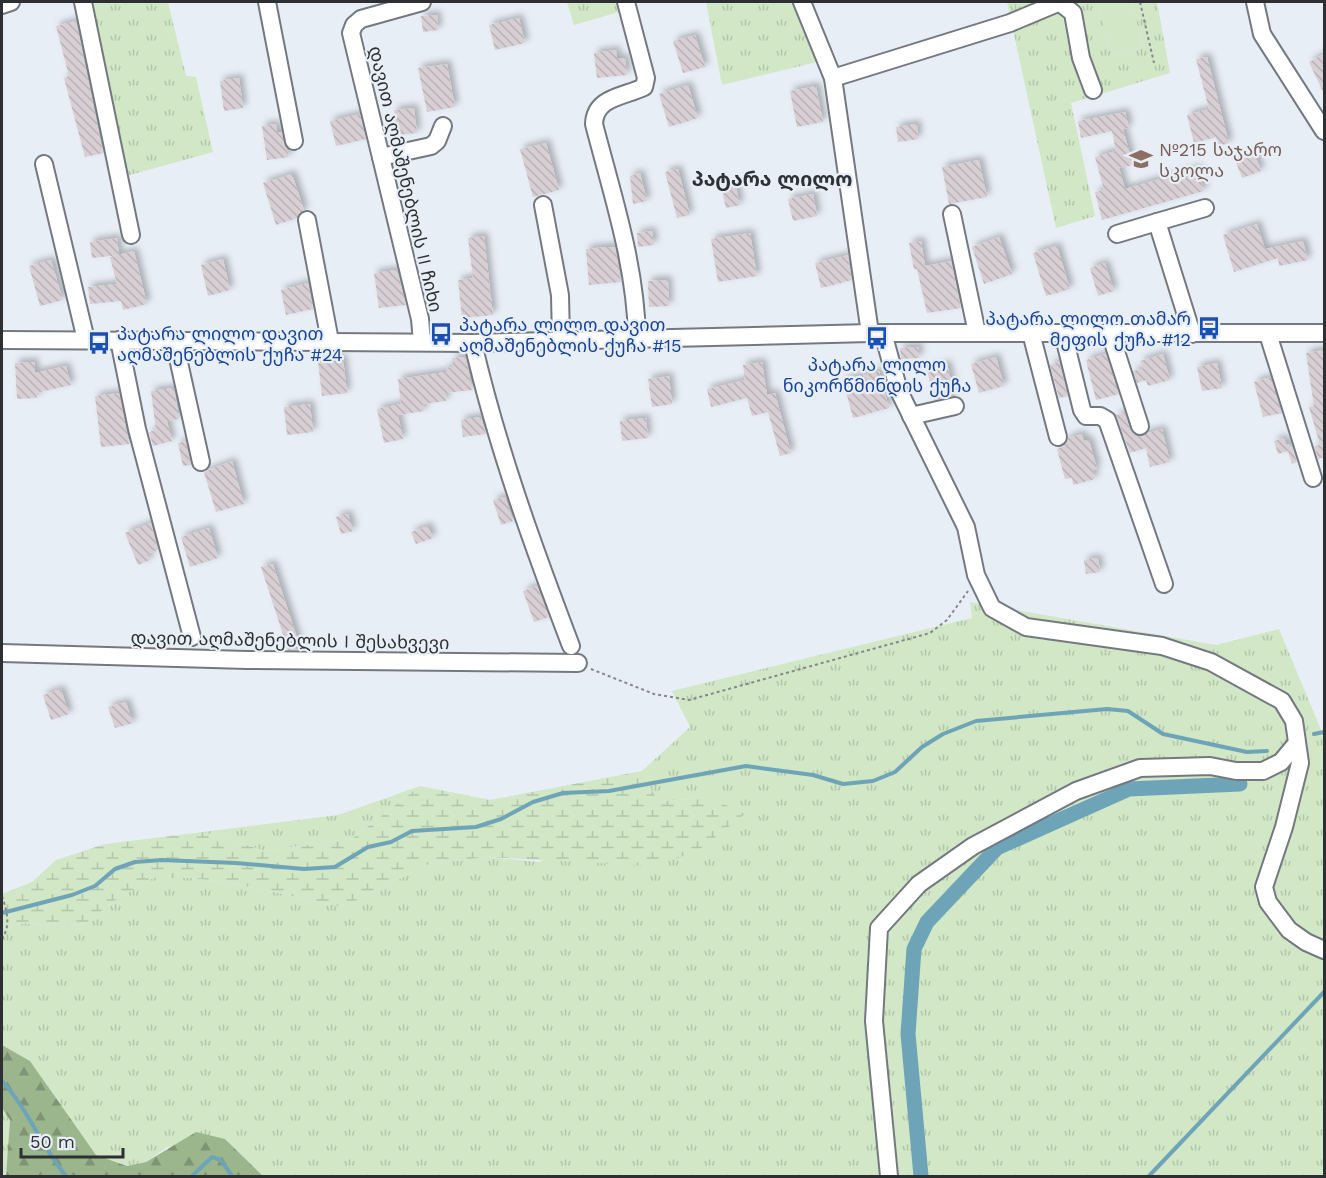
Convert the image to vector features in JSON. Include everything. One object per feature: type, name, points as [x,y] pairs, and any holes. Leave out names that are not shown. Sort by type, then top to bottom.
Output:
[{"type":"street","points":[[2,5],[11,2]]},
{"type":"street","points":[[83,2],[131,235]]},
{"type":"street","points":[[267,2],[294,141]]},
{"type":"street","name":"დავით აღმაშენებლის II ჩიხი","points":[[422,2],[361,19],[354,25],[351,33],[420,319],[422,342]]},
{"type":"street","points":[[626,2],[646,78],[644,87],[601,104],[594,112],[594,124],[637,301],[637,339]]},
{"type":"street","points":[[802,2],[833,78],[877,333],[899,391],[966,527],[976,575],[992,608],[1026,627],[1162,646],[1211,662],[1282,701],[1294,721],[1300,763],[1284,827],[1264,887],[1268,902],[1289,930],[1306,942],[1324,950]]},
{"type":"street","points":[[833,78],[973,32],[1010,23],[1059,2],[1073,13],[1081,58],[1093,90]]},
{"type":"street","points":[[1255,2],[1262,34],[1324,131]]},
{"type":"street","points":[[381,157],[431,146],[437,141],[443,126]]},
{"type":"street","points":[[44,164],[86,340]]},
{"type":"street","points":[[543,205],[560,295],[561,340]]},
{"type":"street","points":[[1117,234],[1205,208]]},
{"type":"street","points":[[952,214],[977,333]]},
{"type":"street","points":[[307,220],[330,341]]},
{"type":"street","points":[[1157,222],[1192,334]]},
{"type":"street","points":[[2,340],[473,343],[877,333],[1324,333]]},
{"type":"street","points":[[1031,333],[1058,437]]},
{"type":"street","points":[[1063,333],[1082,410],[1086,416],[1100,416],[1107,420],[1164,584]]},
{"type":"street","points":[[1110,333],[1140,426]]},
{"type":"street","points":[[1268,334],[1313,478]]},
{"type":"street","points":[[123,340],[165,503]]},
{"type":"street","points":[[123,340],[137,429],[192,637]]},
{"type":"street","points":[[174,340],[201,462]]},
{"type":"street","points":[[473,343],[485,396],[526,529],[571,646]]},
{"type":"street","points":[[911,416],[955,406]]},
{"type":"street","name":"დავით აღმაშენებლის I შესახვევი","points":[[2,653],[247,660],[578,663]]},
{"type":"street","points":[[889,1176],[874,1021],[879,928],[919,884],[973,846],[1076,791],[1140,768],[1210,766],[1236,771],[1263,771],[1281,762],[1296,744]]},
{"type":"path","points":[[1140,2],[1154,63]]},
{"type":"path","points":[[578,663],[654,694],[689,700],[930,633],[947,620],[961,604],[976,575]]},
{"type":"path","points":[[2,896],[7,912],[8,930],[2,939]]},
{"type":"green space","points":[[91,2],[168,2],[186,76],[196,77],[213,152],[126,176]]},
{"type":"green space","points":[[567,2],[616,2],[619,12],[574,25]]},
{"type":"green space","points":[[706,2],[795,2],[821,61],[722,85]]},
{"type":"green space","points":[[1007,2],[1097,2],[1112,56],[1143,47],[1131,2],[1157,2],[1170,73],[1071,103],[1095,216],[1056,228]]},
{"type":"green space","points":[[1097,2],[1131,2],[1143,47],[1112,56]]},
{"type":"green space","points":[[970,602],[1216,645],[1279,629],[1324,737],[1324,1176],[263,1176],[225,1139],[167,1147],[146,1162],[127,1166],[96,1155],[30,1061],[2,1045],[2,928],[25,923],[59,927],[86,923],[114,901],[153,878],[191,878],[227,882],[343,907],[429,864],[487,857],[539,862],[709,797],[658,802],[642,771],[690,727],[672,691],[972,618]]},
{"type":"green space","points":[[642,771],[658,802],[709,797],[745,814],[696,852],[653,866],[487,857],[429,864],[343,907],[227,882],[191,878],[153,878],[114,901],[86,923],[59,927],[25,923],[2,928],[2,894],[32,882],[56,860],[105,844],[203,832],[266,851],[353,838],[420,786],[490,800]]},
{"type":"green space","points":[[420,786],[353,838],[266,851],[203,832],[338,815]]},
{"type":"green space","points":[[2,1045],[30,1061],[96,1155],[127,1166],[146,1162],[196,1132],[225,1139],[263,1176],[6,1176],[10,1120],[2,1108]]},
{"type":"green space","points":[[2,1108],[10,1119],[6,1176],[2,1176]]},
{"type":"building","points":[[437,15],[438,30],[423,32],[421,16]]},
{"type":"building","points":[[519,18],[525,43],[495,50],[489,25]]},
{"type":"building","points":[[76,21],[103,153],[85,157],[64,78],[69,76],[56,26]]},
{"type":"building","points":[[695,35],[705,67],[683,73],[673,41]]},
{"type":"building","points":[[616,50],[617,59],[625,58],[627,75],[597,78],[594,53]]},
{"type":"building","points":[[1324,54],[1324,94],[1309,62]]},
{"type":"building","points":[[1207,57],[1229,143],[1218,146],[1216,137],[1194,143],[1187,115],[1209,109],[1196,59]]},
{"type":"building","points":[[447,64],[455,107],[427,112],[418,68]]},
{"type":"building","points":[[239,78],[243,108],[224,111],[220,81]]},
{"type":"building","points":[[688,85],[698,118],[669,127],[659,94]]},
{"type":"building","points":[[816,86],[823,122],[797,127],[790,91]]},
{"type":"building","points":[[414,108],[417,133],[397,135],[394,110]]},
{"type":"building","points":[[1125,112],[1129,128],[1123,129],[1133,165],[1119,168],[1125,189],[1198,168],[1204,191],[1102,220],[1095,192],[1104,190],[1095,157],[1116,151],[1112,131],[1081,138],[1078,121]]},
{"type":"building","points":[[360,114],[366,139],[336,146],[330,121]]},
{"type":"building","points":[[276,124],[277,133],[282,132],[289,157],[267,160],[262,126]]},
{"type":"building","points":[[917,124],[918,139],[898,142],[896,127]]},
{"type":"building","points":[[546,143],[559,190],[533,197],[520,149]]},
{"type":"building","points":[[1254,152],[1261,171],[1242,178],[1235,159]]},
{"type":"building","points":[[979,160],[987,197],[949,204],[942,167]]},
{"type":"building","points":[[678,169],[690,215],[677,218],[665,172]]},
{"type":"building","points":[[640,173],[647,201],[633,204],[630,176]]},
{"type":"building","points":[[292,174],[304,210],[297,218],[276,225],[263,183]]},
{"type":"building","points":[[736,187],[740,205],[726,208],[722,190]]},
{"type":"building","points":[[813,194],[817,216],[793,221],[788,199]]},
{"type":"building","points":[[1257,224],[1265,249],[1303,241],[1308,260],[1279,266],[1278,258],[1234,272],[1223,235]]},
{"type":"building","points":[[652,231],[654,245],[638,247],[637,233]]},
{"type":"building","points":[[750,233],[757,276],[718,282],[711,239]]},
{"type":"building","points":[[484,236],[493,315],[462,318],[458,280],[473,278],[468,238]]},
{"type":"building","points":[[999,237],[1012,274],[984,284],[972,247]]},
{"type":"building","points":[[117,238],[119,255],[92,258],[90,242]]},
{"type":"building","points":[[921,241],[925,266],[951,261],[961,308],[927,313],[909,243]]},
{"type":"building","points":[[1057,246],[1070,289],[1046,296],[1033,253]]},
{"type":"building","points":[[615,247],[621,282],[589,285],[586,249]]},
{"type":"building","points":[[134,251],[147,304],[123,310],[121,301],[90,304],[88,287],[117,284],[110,257]]},
{"type":"building","points":[[848,255],[852,280],[821,288],[815,263]]},
{"type":"building","points":[[223,259],[230,290],[208,296],[201,265]]},
{"type":"building","points":[[51,260],[63,300],[40,306],[29,266]]},
{"type":"building","points":[[1105,263],[1114,291],[1098,296],[1090,268]]},
{"type":"building","points":[[397,270],[406,305],[379,308],[374,273]]},
{"type":"building","points":[[668,280],[669,306],[649,307],[648,281]]},
{"type":"building","points":[[308,283],[313,309],[286,315],[281,290]]},
{"type":"building","points":[[919,347],[919,358],[901,359],[900,348]]},
{"type":"building","points":[[1324,350],[1324,457],[1318,459],[1314,446],[1320,445],[1309,407],[1314,406],[1306,353]]},
{"type":"building","points":[[1106,354],[1119,394],[1096,400],[1086,360]]},
{"type":"building","points":[[1163,354],[1170,380],[1148,386],[1146,380],[1137,383],[1133,371],[1143,369],[1140,361]]},
{"type":"building","points":[[466,357],[472,390],[445,393],[446,401],[423,404],[424,411],[398,415],[403,439],[384,443],[377,409],[401,404],[398,379],[446,372],[446,368],[453,367],[452,358]]},
{"type":"building","points":[[996,357],[1004,386],[979,393],[971,364]]},
{"type":"building","points":[[343,358],[347,393],[322,396],[318,361]]},
{"type":"building","points":[[35,362],[35,373],[66,366],[71,385],[36,393],[37,398],[17,399],[15,363]]},
{"type":"building","points":[[762,362],[767,395],[775,393],[791,453],[780,456],[768,412],[752,416],[747,398],[711,407],[707,389],[745,380],[743,365]]},
{"type":"building","points":[[1059,362],[1068,396],[1059,398],[1050,365]]},
{"type":"building","points":[[1217,363],[1222,388],[1202,391],[1197,367]]},
{"type":"building","points":[[947,364],[955,396],[934,400],[927,369]]},
{"type":"building","points":[[879,371],[889,408],[853,418],[843,380]]},
{"type":"building","points":[[669,376],[672,404],[652,407],[648,379]]},
{"type":"building","points":[[1271,377],[1282,413],[1263,417],[1254,382]]},
{"type":"building","points":[[174,388],[179,419],[167,421],[172,441],[153,446],[149,432],[156,430],[151,391]]},
{"type":"building","points":[[119,393],[129,444],[101,447],[95,396]]},
{"type":"building","points":[[310,404],[313,432],[287,435],[284,407]]},
{"type":"building","points":[[1125,413],[1130,430],[1137,436],[1162,429],[1170,462],[1150,467],[1146,448],[1130,453],[1116,415]]},
{"type":"building","points":[[481,417],[486,434],[463,437],[461,420]]},
{"type":"building","points":[[646,418],[648,438],[622,441],[620,421]]},
{"type":"building","points":[[1082,434],[1084,441],[1089,440],[1097,469],[1093,470],[1095,479],[1073,485],[1072,478],[1065,479],[1057,449],[1062,447],[1068,438]]},
{"type":"building","points":[[1284,438],[1286,445],[1291,444],[1297,462],[1292,464],[1288,451],[1278,454],[1274,441]]},
{"type":"building","points":[[186,441],[191,465],[183,466],[178,443]]},
{"type":"building","points":[[232,461],[244,504],[216,512],[204,472]]},
{"type":"building","points":[[505,497],[513,521],[501,525],[493,500]]},
{"type":"building","points":[[348,514],[353,531],[341,534],[336,517]]},
{"type":"building","points":[[151,523],[158,550],[147,554],[150,560],[138,565],[125,533]]},
{"type":"building","points":[[428,526],[433,538],[416,544],[411,532]]},
{"type":"building","points":[[209,528],[218,558],[190,567],[181,537]]},
{"type":"building","points":[[1098,558],[1100,572],[1086,574],[1084,560]]},
{"type":"building","points":[[273,564],[301,650],[288,650],[261,567]]},
{"type":"building","points":[[537,586],[549,617],[534,622],[523,591]]},
{"type":"building","points":[[61,689],[69,714],[51,720],[43,695]]},
{"type":"building","points":[[126,702],[133,723],[115,728],[108,707]]},
{"type":"waterway","points":[[2,913],[72,895],[95,886],[115,869],[135,862],[162,860],[236,863],[304,869],[335,867],[368,847],[391,842],[412,831],[476,827],[501,819],[533,802],[563,793],[609,791],[746,766],[813,775],[843,784],[873,781],[895,772],[922,747],[943,734],[976,721],[1107,709],[1128,711],[1163,734],[1247,752],[1267,751]]},
{"type":"waterway","points":[[1314,734],[1324,732]]},
{"type":"waterway","points":[[921,1176],[908,1034],[914,949],[927,922],[997,848],[1129,789],[1240,784]]},
{"type":"waterway","points":[[1149,1176],[1324,992]]},
{"type":"waterway","points":[[2,1081],[19,1103],[66,1176]]},
{"type":"waterway","points":[[192,1176],[212,1157],[221,1160],[232,1176]]},
{"type":"place","name":"№215 საჯარო სკოლა","points":[[1141,159]]},
{"type":"place","name":"პატარა ლილო თამარ მეფის ქუჩა #12","points":[[1209,328]]},
{"type":"place","name":"პატარა ლილო დავით აღმაშენებლის ქუჩა #15","points":[[441,334]]},
{"type":"place","name":"პატარა ლილო ნიკორწმინდის ქუჩა","points":[[877,338]]},
{"type":"place","name":"პატარა ლილო დავით აღმაშენებლის ქუჩა #24","points":[[99,343]]},
{"type":"district","name":"პატარა ლილო","points":[[772,179]]}]
